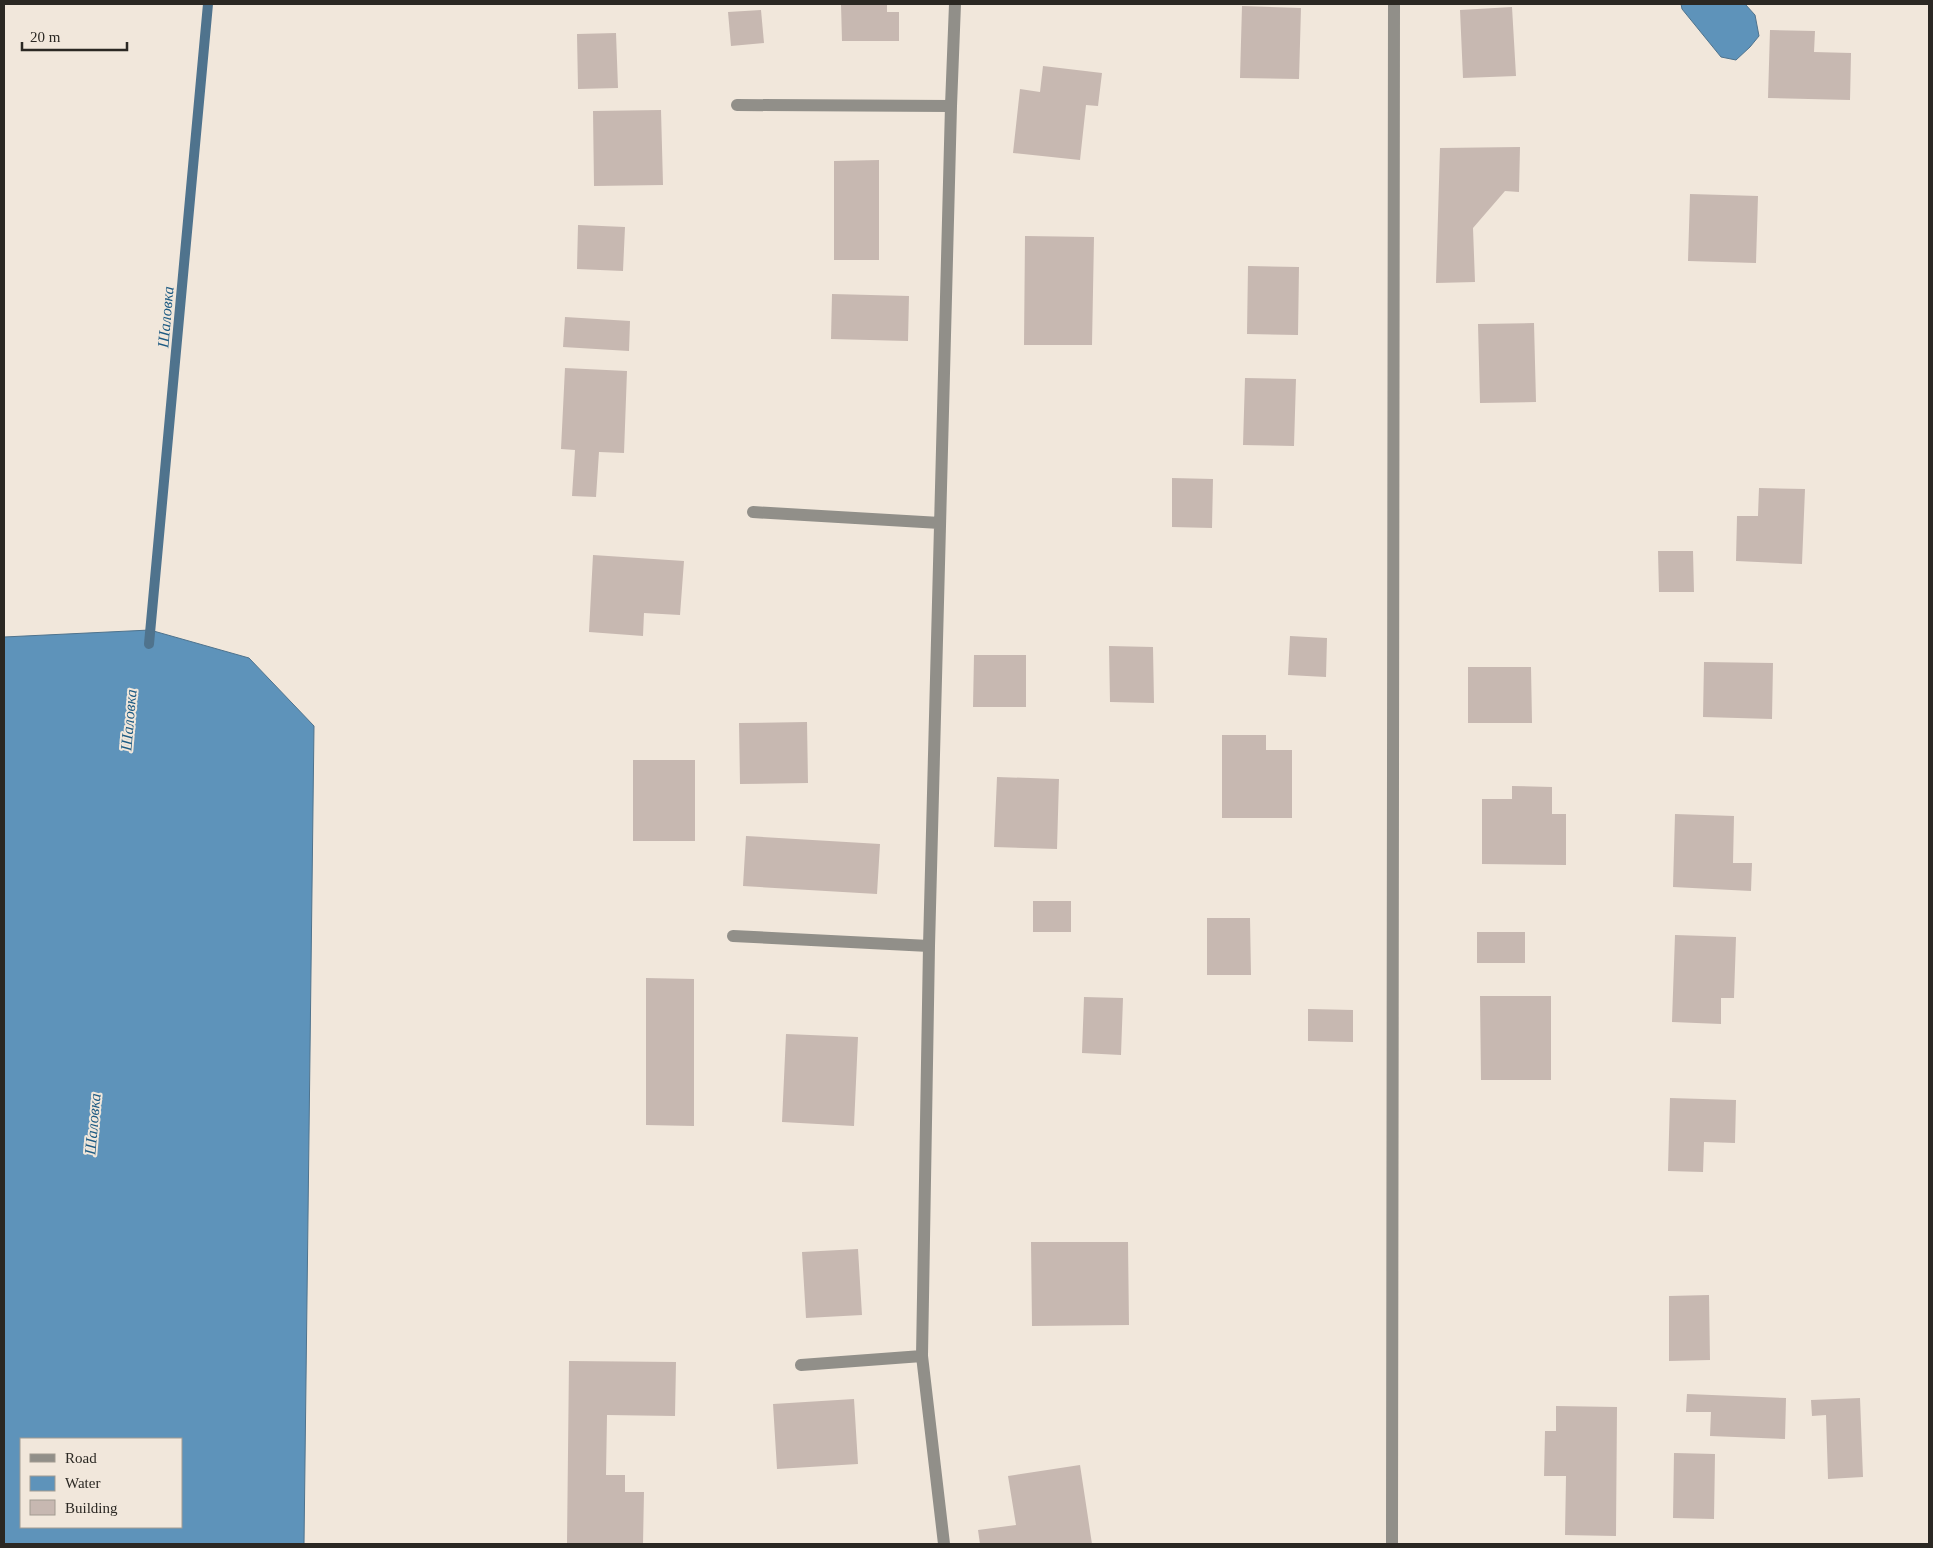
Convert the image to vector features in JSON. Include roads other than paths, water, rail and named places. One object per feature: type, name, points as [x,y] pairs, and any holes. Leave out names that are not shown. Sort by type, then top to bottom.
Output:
[{"type":"street","points":[[944,1544],[922,1356],[929,946],[955,4]]},
{"type":"street","points":[[1392,1544],[1394,4]]},
{"type":"street","points":[[736,105],[951,106]]},
{"type":"street","points":[[753,512],[940,523]]},
{"type":"street","points":[[733,936],[929,946]]},
{"type":"street","points":[[801,1365],[922,1356]]},
{"type":"water","points":[[1681,4],[1745,4],[1755,15],[1759,36],[1736,60],[1721,57],[1682,9]]},
{"type":"water","points":[[150,630],[249,658],[314,726],[304,1544],[4,1544],[4,637]]},
{"type":"waterway","name":"Шаловка","points":[[149,644],[208,4]]}]
